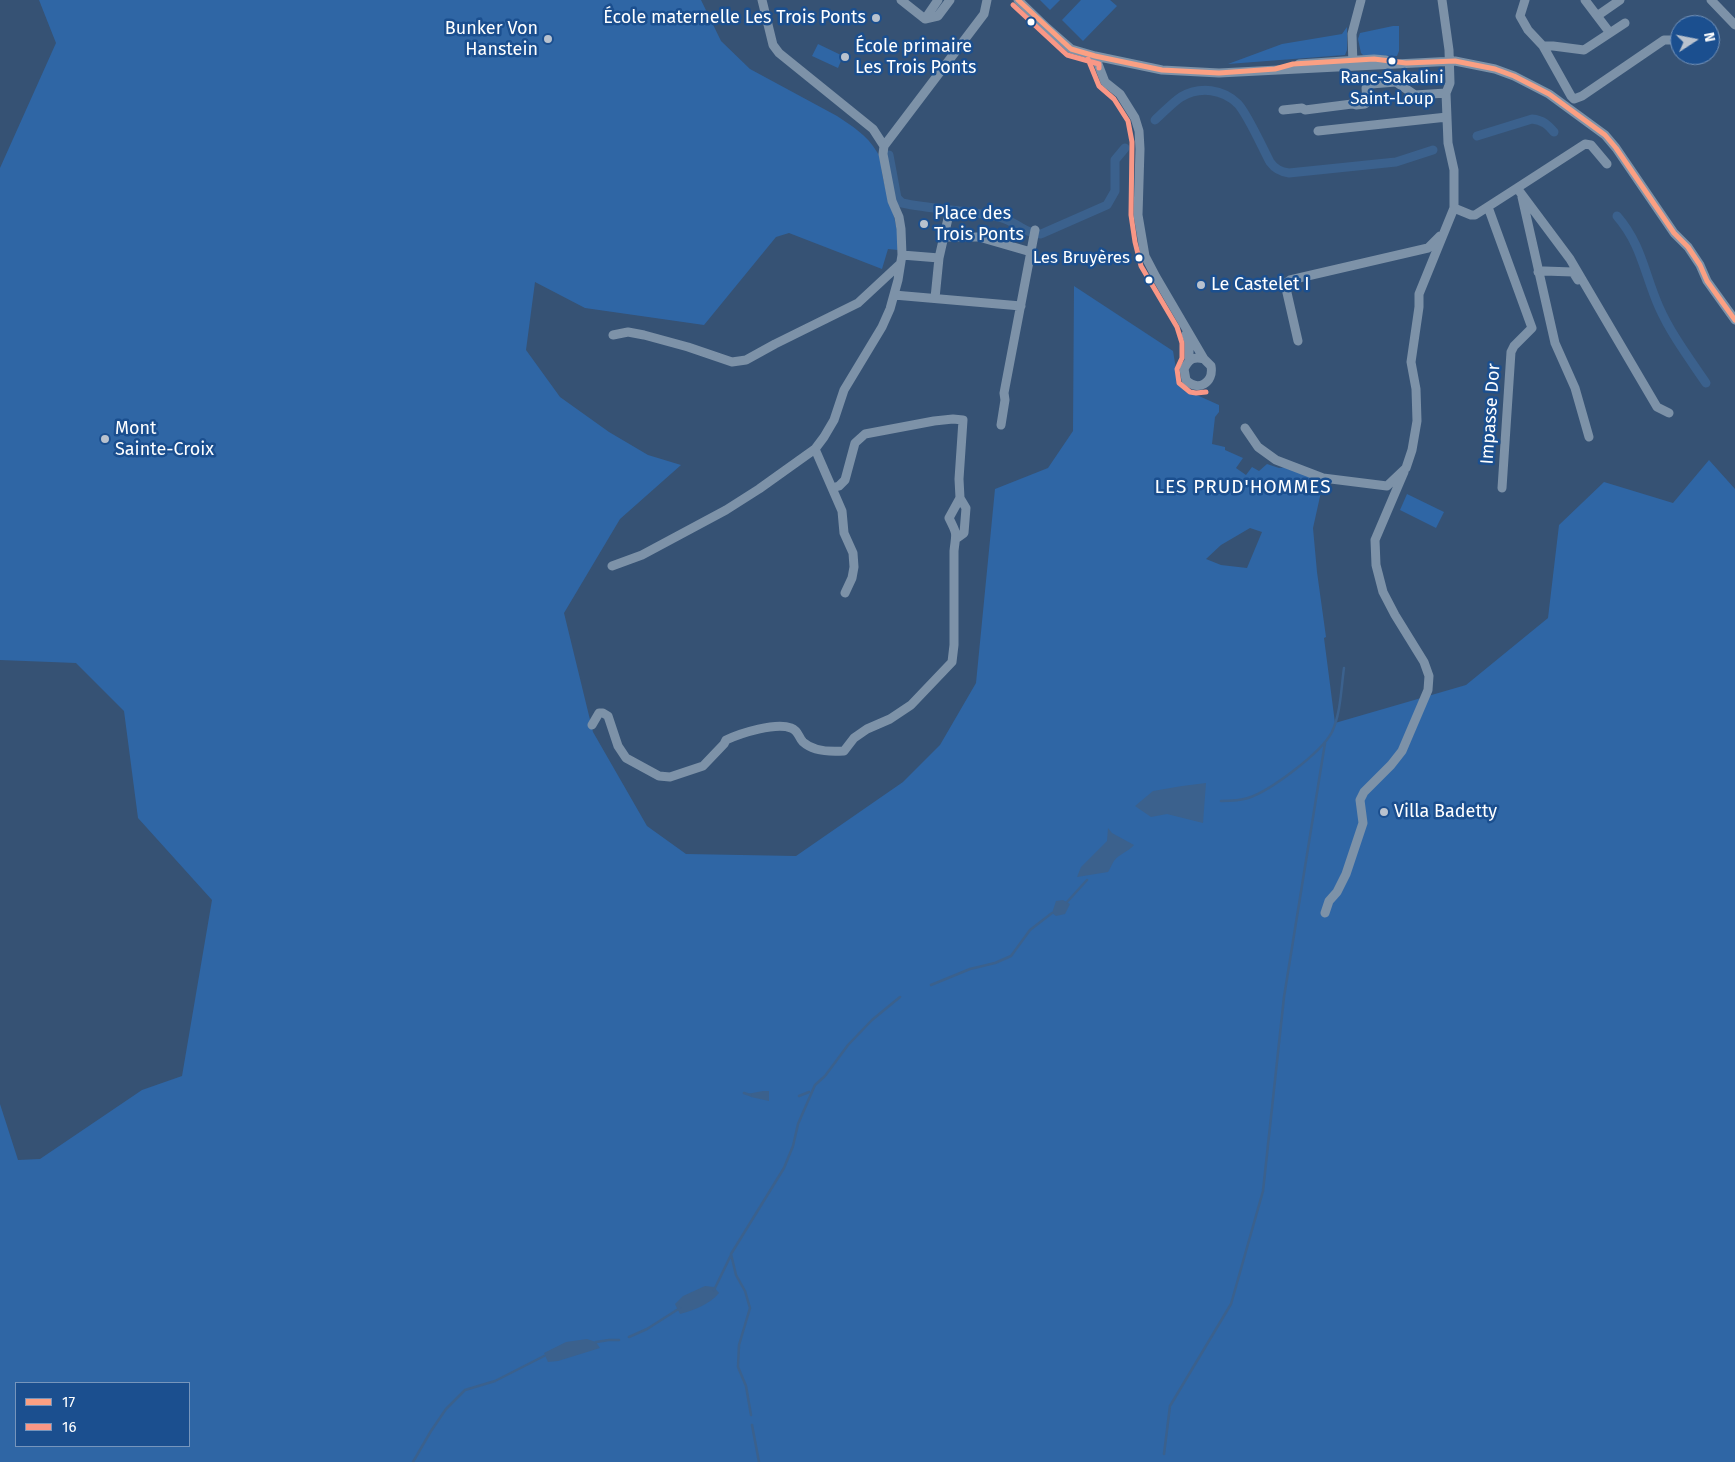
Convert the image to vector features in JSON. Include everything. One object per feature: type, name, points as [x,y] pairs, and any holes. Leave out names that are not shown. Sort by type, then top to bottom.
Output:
[{"type":"street","points":[[762,0],[773,45],[779,53],[873,129],[884,146]]},
{"type":"street","points":[[901,0],[925,19]]},
{"type":"street","points":[[925,19],[938,0]]},
{"type":"street","points":[[925,19],[938,16],[950,0]]},
{"type":"street","points":[[612,566],[642,555],[726,510],[759,490],[815,449],[834,420],[844,390],[882,327],[894,295],[901,259],[900,217],[892,201],[883,154],[884,146],[984,14],[987,0]]},
{"type":"street","points":[[1018,0],[1072,49],[1095,56],[1162,70],[1219,73],[1275,69],[1293,64],[1455,61],[1495,69],[1514,76],[1549,94],[1598,130],[1616,148],[1674,233],[1688,247],[1700,265],[1707,281],[1735,320]]},
{"type":"street","points":[[1353,64],[1352,34],[1361,0]]},
{"type":"street","points":[[1325,913],[1346,874],[1363,823],[1360,800],[1364,792],[1391,765],[1402,750],[1428,690],[1429,676],[1426,669],[1387,599],[1376,565],[1375,540],[1412,450],[1417,421],[1416,389],[1411,362],[1419,294],[1454,208],[1454,170],[1448,143],[1446,93],[1450,83],[1449,53],[1442,0]]},
{"type":"street","points":[[1525,0],[1520,16],[1528,30],[1543,46],[1574,99],[1582,96],[1664,40],[1670,40]]},
{"type":"street","points":[[1585,0],[1610,33]]},
{"type":"street","points":[[1597,16],[1620,0]]},
{"type":"street","points":[[1711,0],[1735,25]]},
{"type":"street","points":[[1543,46],[1584,50],[1625,24]]},
{"type":"street","points":[[1095,56],[1105,82],[1120,94],[1136,118],[1140,141],[1138,215],[1147,261],[1204,359],[1211,366],[1211,377],[1204,385],[1198,386],[1188,382],[1184,375],[1184,368],[1190,360],[1198,357],[1204,359]]},
{"type":"street","points":[[1105,82],[1108,59]]},
{"type":"street","points":[[1283,110],[1302,108],[1304,110],[1365,104],[1367,101],[1366,88],[1371,84],[1396,82],[1415,95],[1446,93]]},
{"type":"street","points":[[1318,131],[1447,117]]},
{"type":"street","points":[[1454,208],[1470,215],[1475,215],[1519,191],[1585,144],[1591,145],[1607,164]]},
{"type":"street","points":[[1519,191],[1555,343],[1575,388],[1589,437]]},
{"type":"street","points":[[1519,191],[1570,259],[1657,407],[1669,413]]},
{"type":"street","name":"Impasse Dor","points":[[1488,207],[1532,328],[1514,346],[1511,352],[1502,488]]},
{"type":"street","points":[[935,298],[938,258],[949,214]]},
{"type":"street","points":[[1298,341],[1285,284],[1290,280],[1428,248],[1444,233]]},
{"type":"street","points":[[1001,425],[1005,400],[1004,393],[1034,234]]},
{"type":"street","points":[[944,237],[979,237],[1031,252]]},
{"type":"street","points":[[613,335],[628,332],[644,335],[688,346],[732,362],[746,360],[858,303],[901,259],[938,258]]},
{"type":"street","points":[[1538,272],[1573,272],[1628,365]]},
{"type":"street","points":[[894,295],[1021,306]]},
{"type":"street","points":[[1184,324],[1189,342],[1190,360]]},
{"type":"street","points":[[832,488],[839,486],[845,480],[855,443],[865,434],[934,421],[963,420],[959,479],[960,498],[966,508],[964,533],[957,538]]},
{"type":"street","points":[[1245,428],[1258,447],[1271,457],[1323,478],[1387,486],[1406,468]]},
{"type":"street","points":[[815,449],[842,510],[844,532],[853,553],[854,567],[852,578],[845,593]]},
{"type":"street","points":[[592,725],[599,713],[603,712],[608,716],[618,746],[626,758],[659,776],[668,777],[702,766],[726,740],[764,728],[780,726],[791,728],[800,734],[802,741],[814,748],[829,752],[844,751],[854,738],[867,729],[890,719],[911,705],[952,662],[954,645],[954,551],[957,538],[949,518],[960,498]]},
{"type":"shaded area","points":[[39,0],[701,0],[721,41],[750,69],[837,116],[859,131],[869,141],[880,158],[882,175],[898,241],[898,250],[888,249],[882,269],[789,233],[776,237],[704,325],[585,308],[535,282],[526,350],[560,397],[609,432],[648,455],[681,465],[620,519],[564,613],[593,732],[647,826],[686,854],[796,856],[903,782],[940,745],[976,683],[995,489],[1048,468],[1073,431],[1074,286],[1173,351],[1179,386],[1181,385],[1190,392],[1219,405],[1219,412],[1215,417],[1212,444],[1225,447],[1225,450],[1243,458],[1236,468],[1246,475],[1252,467],[1259,471],[1267,464],[1279,468],[1287,467],[1323,483],[1313,528],[1335,723],[1466,685],[1548,618],[1559,525],[1604,482],[1673,503],[1709,460],[1735,489],[1735,1462],[0,1462],[0,1104],[18,1160],[40,1159],[142,1090],[182,1076],[212,900],[138,818],[124,711],[76,663],[0,660],[0,168],[56,43]],"holes":[[[1250,528],[1262,532],[1247,568],[1221,565],[1206,559],[1221,545]]]},
{"type":"shaded area","points":[[1040,0],[1060,0],[1050,10]]},
{"type":"shaded area","points":[[1081,0],[1110,0],[1117,6],[1083,41],[1062,20]]},
{"type":"shaded area","points":[[1399,26],[1399,51],[1397,56],[1363,55],[1361,53],[1358,39],[1360,33]]},
{"type":"shaded area","points":[[1347,27],[1347,50],[1345,55],[1228,64],[1282,44],[1342,34]]},
{"type":"shaded area","points":[[818,44],[843,56],[838,68],[812,56]]},
{"type":"shaded area","points":[[1407,494],[1444,512],[1436,528],[1400,510]]},
{"type":"shaded area","points":[[1206,783],[1203,823],[1167,814],[1151,817],[1135,806],[1153,791]]},
{"type":"shaded area","points":[[1108,828],[1112,833],[1134,845],[1113,862],[1108,872],[1077,877],[1081,867],[1107,841]]},
{"type":"shaded area","points":[[1063,900],[1070,904],[1065,914],[1056,916],[1052,913],[1056,901]]},
{"type":"shaded area","points":[[769,1091],[769,1101],[751,1097],[747,1094]]},
{"type":"shaded area","points":[[705,1286],[714,1287],[719,1293],[706,1304],[680,1314],[675,1304],[683,1296]]},
{"type":"shaded area","points":[[587,1339],[596,1342],[600,1348],[558,1361],[548,1362],[544,1353],[566,1342]]},
{"type":"waterway","points":[[1155,120],[1181,97],[1203,90],[1218,92],[1238,104],[1270,162],[1280,171],[1289,173],[1396,162],[1433,150]]},
{"type":"waterway","points":[[1477,136],[1532,119],[1545,123],[1554,132]]},
{"type":"waterway","points":[[889,155],[897,198],[902,203],[1002,218],[1026,230],[1041,234],[1107,205],[1115,191],[1115,160],[1125,148]]},
{"type":"waterway","points":[[1617,216],[1632,238],[1654,295],[1669,327],[1706,383]]},
{"type":"waterway","points":[[1221,801],[1241,800],[1269,788],[1294,770],[1326,741],[1332,732],[1339,708],[1344,668]]},
{"type":"waterway","points":[[1164,1454],[1170,1406],[1231,1304],[1263,1191],[1284,997],[1325,743]]},
{"type":"waterway","points":[[1067,902],[1087,880]]},
{"type":"waterway","points":[[931,985],[970,969],[995,963],[1011,956],[1030,930],[1052,913]]},
{"type":"waterway","points":[[751,1415],[746,1386],[738,1367],[739,1345],[750,1308],[745,1291],[736,1275],[731,1254],[784,1168],[793,1146],[798,1124],[815,1085],[825,1076],[848,1045],[872,1020],[900,997]]},
{"type":"waterway","points":[[799,1096],[809,1092]]},
{"type":"waterway","points":[[744,1093],[750,1095]]},
{"type":"waterway","points":[[714,1290],[731,1255]]},
{"type":"waterway","points":[[629,1337],[647,1329],[680,1308]]},
{"type":"waterway","points":[[596,1342],[619,1340]]},
{"type":"waterway","points":[[413,1462],[446,1409],[465,1390],[495,1381],[544,1356]]},
{"type":"waterway","points":[[752,1425],[759,1462]]},
{"type":"transit line","name":"17","points":[[1018,0],[1071,49],[1162,70],[1219,73],[1275,69],[1293,64],[1374,59],[1406,63],[1455,61],[1495,69],[1514,76],[1549,94],[1605,135],[1616,148],[1674,233],[1688,247],[1700,265],[1707,281],[1735,320]]},
{"type":"transit line","name":"16","points":[[1013,5],[1067,55],[1099,64],[1099,68]]},
{"type":"transit line","name":"16","points":[[1088,59],[1099,86],[1114,99],[1128,121],[1132,142],[1131,215],[1135,242],[1141,266],[1177,327],[1182,343],[1182,358],[1177,369],[1179,383],[1190,392],[1206,392]]},
{"type":"place","name":"École maternelle Les Trois Ponts","points":[[876,18]]},
{"type":"place","name":"Bunker Von Hanstein","points":[[548,39]]},
{"type":"place","name":"École primaire Les Trois Ponts","points":[[845,57]]},
{"type":"place","name":"Ranc-Sakalini Saint-Loup","points":[[1392,61]]},
{"type":"place","name":"Place des Trois Ponts","points":[[924,224]]},
{"type":"place","name":"Les Bruyères","points":[[1139,258]]},
{"type":"place","name":"Le Castelet I","points":[[1201,285]]},
{"type":"place","name":"Mont Sainte-Croix","points":[[105,439]]},
{"type":"place","name":"Villa Badetty","points":[[1384,812]]},
{"type":"district","name":"LES PRUD'HOMMES","points":[[1243,488]]}]
